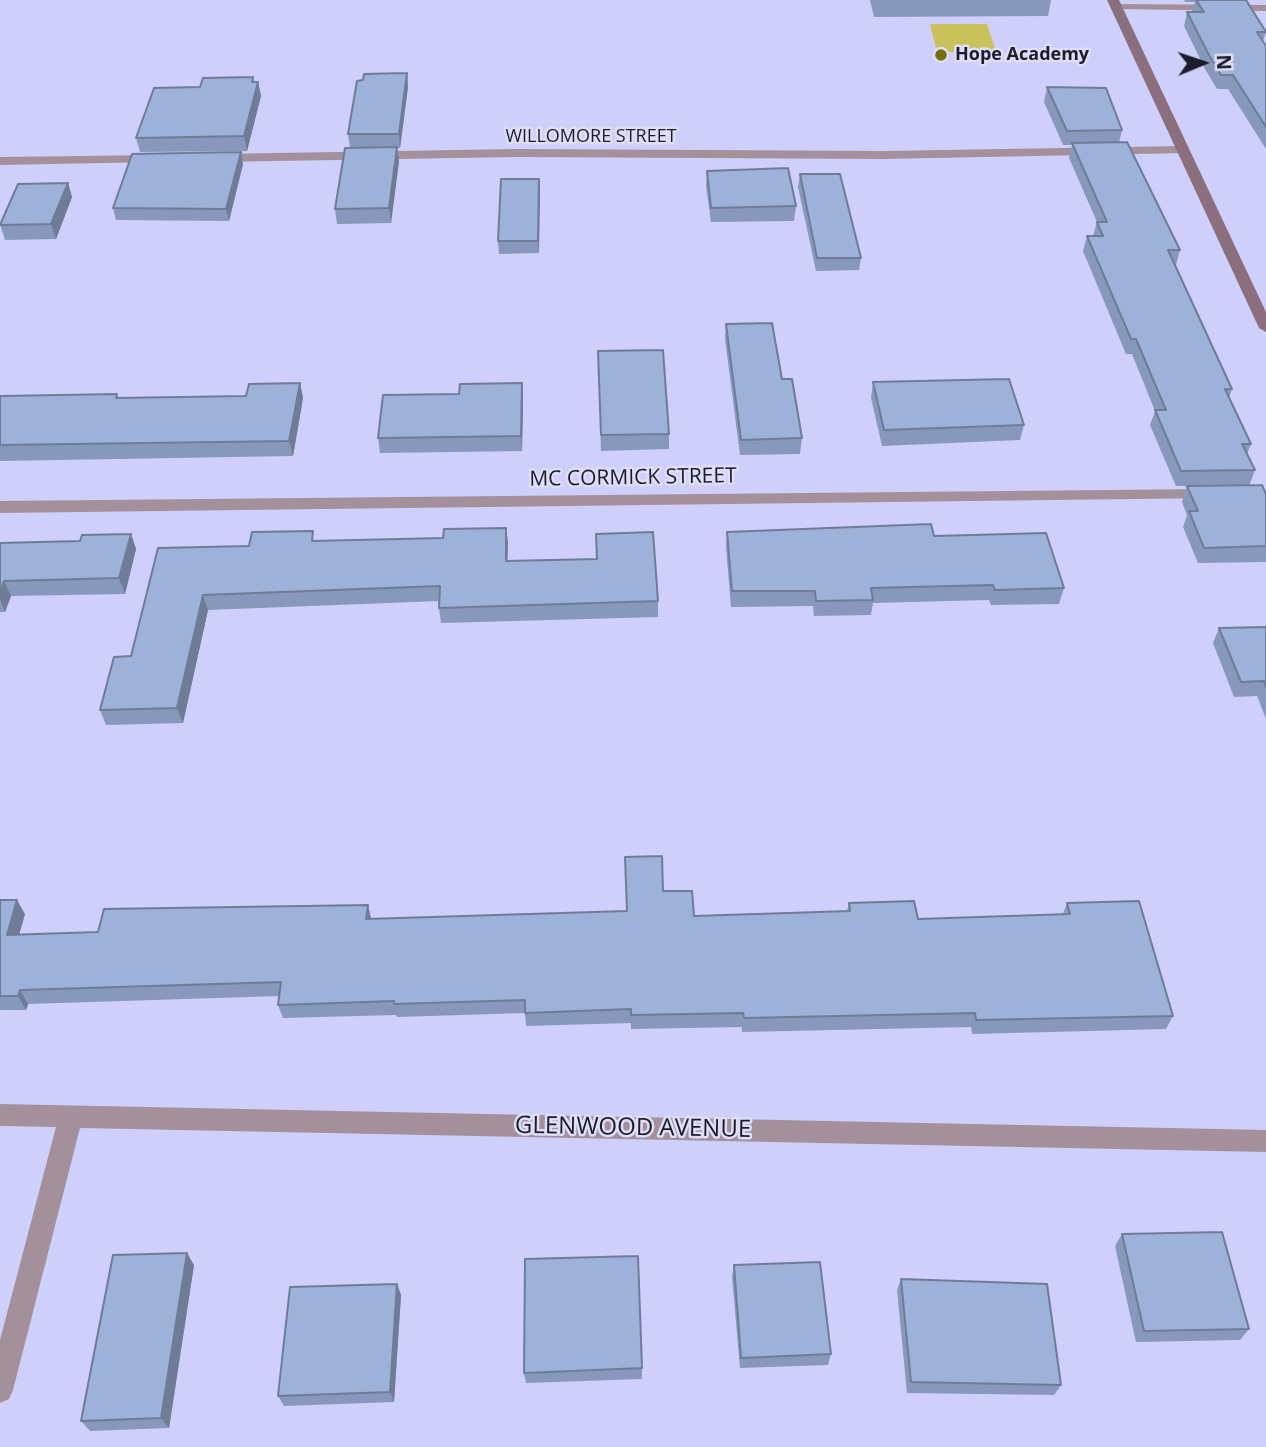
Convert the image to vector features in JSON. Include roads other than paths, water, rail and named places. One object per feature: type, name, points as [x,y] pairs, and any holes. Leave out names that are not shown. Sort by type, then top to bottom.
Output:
[{"type":"main road","points":[[1115,3],[1266,328]]},
{"type":"street","points":[[1115,3],[1266,8]]},
{"type":"street","name":"WILLOMORE STREET","points":[[195,158],[517,153],[872,155],[1182,150]]},
{"type":"street","points":[[0,161],[167,158]]},
{"type":"street","name":"MC CORMICK STREET","points":[[0,507],[1224,494]]},
{"type":"street","name":"GLENWOOD AVENUE","points":[[0,1115],[1266,1140]]},
{"type":"street","points":[[0,1390],[71,1116]]},
{"type":"place","name":"Hope Academy","points":[[941,55]]}]
